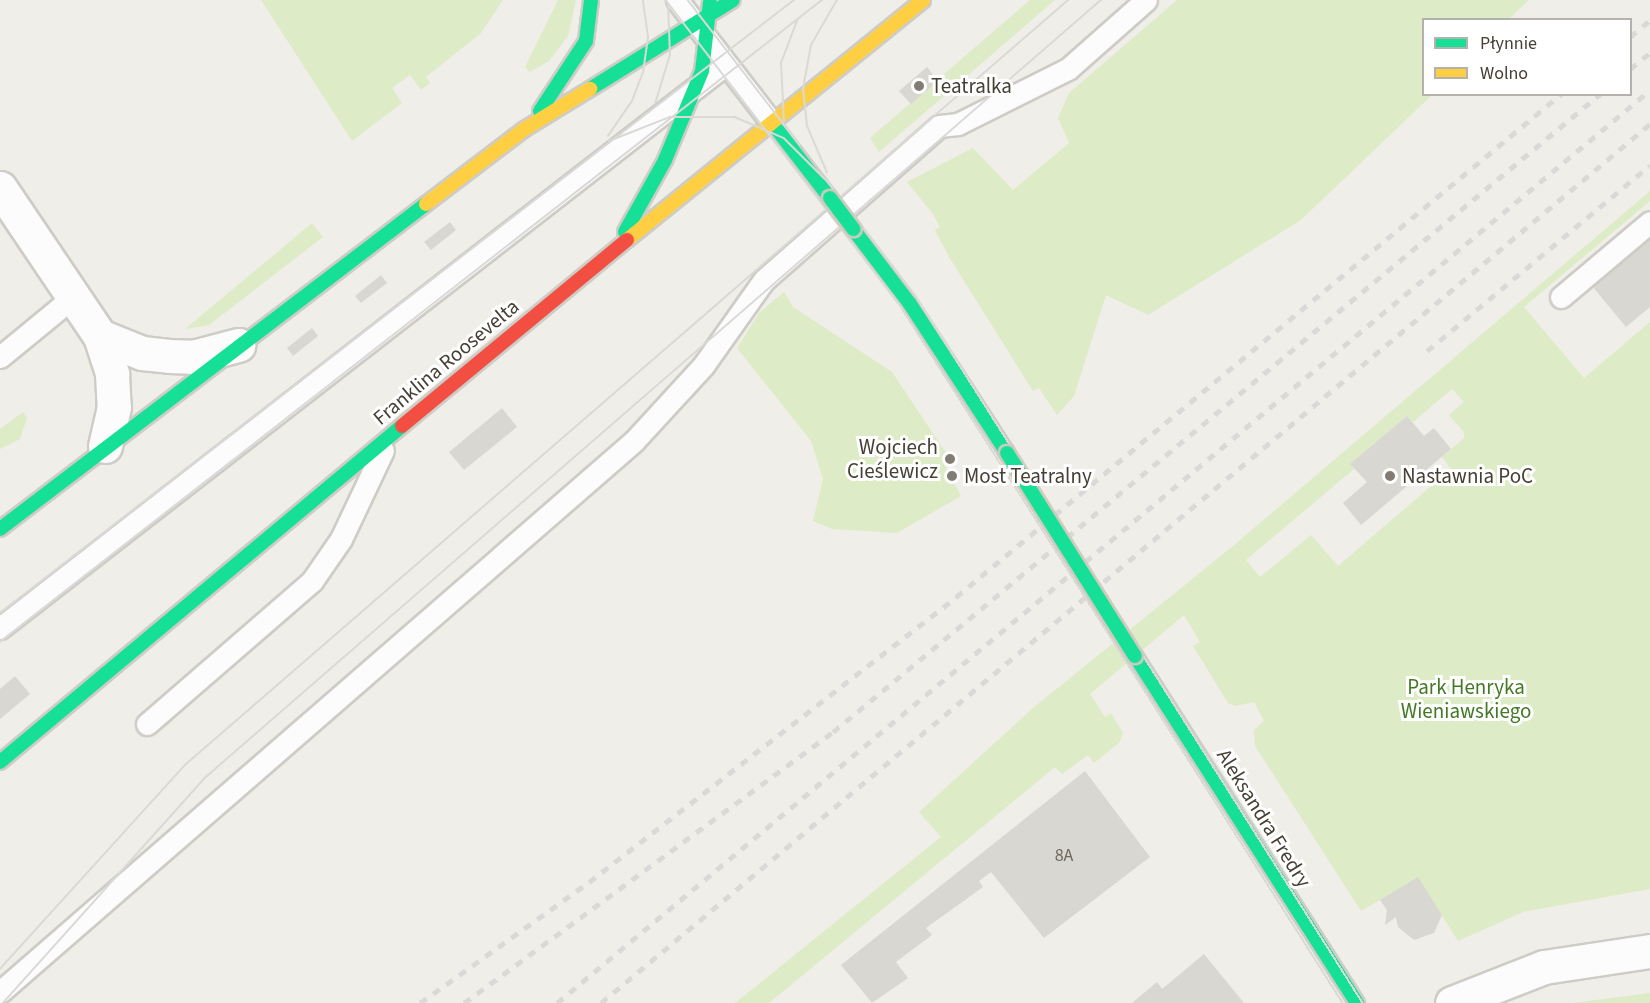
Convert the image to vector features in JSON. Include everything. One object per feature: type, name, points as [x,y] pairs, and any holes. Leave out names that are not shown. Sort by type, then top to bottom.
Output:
[{"type":"street","points":[[523,130],[551,99],[586,41],[591,0]]},
{"type":"street","points":[[0,529],[105,446],[523,130],[706,19],[733,0]]},
{"type":"street","name":"Franklina Roosevelta","points":[[0,762],[404,424],[923,0]]},
{"type":"street","points":[[616,249],[665,160],[695,87],[706,19]]},
{"type":"street","name":"Aleksandra Fredry","points":[[772,123],[910,304],[1357,1003]]},
{"type":"street","points":[[0,188],[100,336],[112,374],[114,407],[105,446]]},
{"type":"street","points":[[100,336],[142,353],[169,356],[193,357],[238,345]]},
{"type":"street","points":[[1452,1003],[1544,967],[1650,951]]},
{"type":"lane","points":[[677,0],[706,19],[726,64],[772,123]]},
{"type":"lane","points":[[0,992],[634,441],[703,366],[764,279],[931,133],[1068,69],[1146,0]]},
{"type":"lane","points":[[0,628],[726,64]]},
{"type":"lane","points":[[1561,297],[1650,222]]},
{"type":"lane","points":[[0,357],[34,325],[73,297]]},
{"type":"lane","points":[[0,338],[34,325]]},
{"type":"lane","points":[[147,724],[319,573],[379,457],[404,424]]},
{"type":"green space","points":[[261,0],[503,0],[481,33],[426,77],[430,83],[421,90],[410,75],[392,88],[402,103],[352,141]]},
{"type":"green space","points":[[558,0],[576,0],[568,36],[549,61],[530,72],[525,67]]},
{"type":"green space","points":[[1030,0],[1055,0],[879,152],[870,138]]},
{"type":"green space","points":[[1177,0],[1529,0],[1510,18],[1422,18],[1422,96],[1431,96],[1301,220],[1148,315],[1106,295],[1074,396],[1057,415],[1039,388],[1033,391],[949,257],[935,230],[940,227],[933,214],[907,182],[973,148],[1013,190],[1069,143],[1058,118],[1069,93]]},
{"type":"green space","name":"Park Henryka Wieniawskiego","points":[[1650,191],[1650,201],[1524,307],[1584,378],[1650,322],[1650,889],[1523,912],[1458,941],[1418,878],[1361,911],[1255,746],[1254,730],[1264,721],[1254,702],[1235,706],[1228,703],[1193,646],[1200,642],[1184,615],[1090,694],[1105,717],[1111,713],[1123,733],[1120,742],[1094,763],[1088,755],[1062,774],[1055,767],[769,1003],[735,1003],[941,837],[919,812],[1033,708],[1233,546]],"holes":[[[1452,389],[1464,402],[1449,415],[1464,432],[1464,438],[1442,457],[1451,469],[1338,566],[1311,535],[1260,577],[1246,560],[1354,469],[1351,464],[1407,416],[1413,422]]]},
{"type":"green space","points":[[312,223],[323,237],[209,325],[185,329]]},
{"type":"green space","points":[[784,292],[793,307],[892,372],[950,459],[944,464],[961,496],[897,533],[832,529],[813,521],[823,479],[811,441],[737,348],[759,313]]},
{"type":"green space","points":[[23,412],[27,418],[20,439],[0,449],[0,429]]},
{"type":"green space","points":[[1650,993],[1650,1003],[1572,1003]]},
{"type":"building","name":"Teatralka","points":[[927,67],[938,81],[911,104],[899,91]]},
{"type":"building","points":[[450,222],[456,230],[431,250],[424,242]]},
{"type":"building","points":[[1650,238],[1650,307],[1626,327],[1592,286]]},
{"type":"building","points":[[381,275],[387,283],[361,303],[355,296]]},
{"type":"building","points":[[312,328],[318,336],[293,356],[287,348]]},
{"type":"building","points":[[502,408],[517,427],[464,470],[449,452]]},
{"type":"building","name":"Nastawnia PoC","points":[[1407,416],[1424,436],[1434,428],[1451,449],[1361,525],[1343,503],[1367,482],[1350,464]]},
{"type":"building","points":[[15,676],[30,694],[0,719],[0,689]]},
{"type":"building","points":[[1085,771],[1150,857],[1044,938],[991,872],[979,881],[983,887],[926,928],[932,935],[896,962],[908,978],[872,1003],[841,965]]},
{"type":"building","points":[[1418,877],[1442,915],[1434,933],[1414,940],[1398,927],[1396,917],[1385,925],[1387,910],[1380,900]]},
{"type":"building","points":[[1204,954],[1244,1003],[1132,1003],[1157,982],[1162,989]]},
{"type":"tram line","points":[[608,136],[632,101],[643,73],[648,37],[643,0]]},
{"type":"tram line","points":[[666,0],[898,302],[1343,1003]]},
{"type":"tram line","points":[[688,0],[800,145]]},
{"type":"tram line","points":[[0,613],[794,0]]},
{"type":"tram line","points":[[0,642],[822,0]]},
{"type":"tram line","points":[[827,173],[807,126],[803,89],[811,45],[837,0]]},
{"type":"tram line","points":[[0,969],[185,765],[1068,0]]},
{"type":"tram line","points":[[3,1003],[207,776],[1101,0]]},
{"type":"tram line","points":[[655,104],[670,55],[668,5]]},
{"type":"tram line","points":[[784,122],[781,63],[797,21]]},
{"type":"tram line","points":[[609,141],[670,117],[735,117],[784,138],[829,183],[916,296],[1363,1003]]},
{"type":"railway","points":[[1632,35],[1650,20]]},
{"type":"railway","points":[[1632,67],[1650,53]]},
{"type":"railway","points":[[557,1003],[1650,90]]},
{"type":"railway","points":[[420,1003],[589,882],[956,597],[1559,96]]},
{"type":"railway","points":[[464,1003],[833,732],[1598,96]]},
{"type":"railway","points":[[601,1003],[1650,124]]},
{"type":"railway","points":[[1427,351],[1650,165]]},
{"type":"traffic: fast","points":[[540,111],[586,41],[591,0]]},
{"type":"traffic: fast","points":[[590,89],[733,0]]},
{"type":"traffic: fast","points":[[625,232],[665,160],[702,71],[710,2]]},
{"type":"traffic: fast","points":[[772,123],[830,198]]},
{"type":"traffic: fast","points":[[830,198],[853,229]]},
{"type":"traffic: fast","points":[[0,529],[426,204]]},
{"type":"traffic: fast","points":[[853,229],[910,304],[1007,453]]},
{"type":"traffic: fast","points":[[0,762],[402,426]]},
{"type":"traffic: fast","points":[[1007,453],[1135,656]]},
{"type":"traffic: fast","points":[[1135,656],[1357,1003]]},
{"type":"traffic: slow","points":[[627,240],[923,0]]},
{"type":"traffic: slow","points":[[426,204],[523,130],[590,89]]},
{"type":"traffic: jam","points":[[402,426],[627,240]]},
{"type":"place","name":"Teatralka","points":[[919,86]]},
{"type":"place","name":"Wojciech Cieślewicz","points":[[950,459]]},
{"type":"place","name":"Most Teatralny","points":[[952,476]]},
{"type":"place","name":"Nastawnia PoC","points":[[1390,476]]}]
